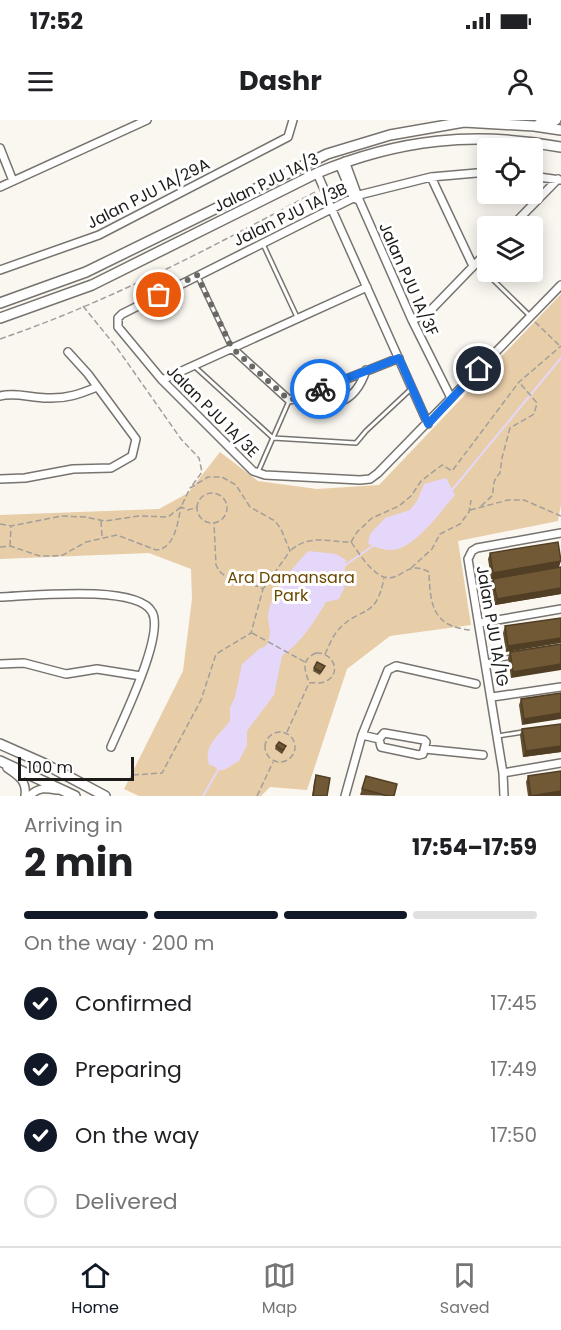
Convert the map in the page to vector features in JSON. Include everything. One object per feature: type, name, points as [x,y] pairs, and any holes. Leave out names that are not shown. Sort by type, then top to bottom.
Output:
[{"type":"street","points":[[0,187],[147,120]]},
{"type":"street","name":"Jalan PJU 1A/29A","points":[[0,270],[99,235],[288,137],[293,120]]},
{"type":"street","points":[[534,126],[556,120]]},
{"type":"street","name":"Jalan PJU 1A/3","points":[[0,303],[86,272],[327,154],[440,123],[534,126],[561,130]]},
{"type":"street","name":"Jalan PJU 1A/3","points":[[0,318],[92,285],[317,173],[342,163],[395,147],[467,138],[523,140],[561,147]]},
{"type":"street","points":[[0,148],[14,181]]},
{"type":"street","name":"Jalan PJU 1A/3F","points":[[342,163],[412,320],[451,398]]},
{"type":"street","points":[[317,173],[324,188]]},
{"type":"street","name":"Jalan PJU 1A/3B","points":[[118,318],[331,206],[431,177],[477,173]]},
{"type":"street","points":[[431,177],[474,265]]},
{"type":"street","points":[[543,178],[560,180]]},
{"type":"street","points":[[522,216],[560,180]]},
{"type":"street","points":[[331,206],[428,424]]},
{"type":"street","points":[[412,320],[427,314],[477,262]]},
{"type":"street","name":"Jalan PJU 1A/3E","points":[[118,318],[118,327],[162,380],[258,473],[360,480],[370,479],[378,473],[561,285]]},
{"type":"street","points":[[162,380],[367,287]]},
{"type":"street","points":[[232,348],[289,400],[399,358]]},
{"type":"street","points":[[0,479],[25,478],[73,469],[111,468],[132,456],[136,439],[68,352]]},
{"type":"street","points":[[298,398],[315,405],[331,405],[341,402],[359,387],[366,370]]},
{"type":"street","points":[[0,396],[73,397],[97,387]]},
{"type":"street","name":"Jalan PJU 1A/1G","points":[[504,796],[504,773],[468,559],[472,550],[561,533]]},
{"type":"street","points":[[0,597],[79,593],[108,594],[148,606],[153,613],[153,643],[111,747]]},
{"type":"street","points":[[480,623],[561,609]]},
{"type":"street","points":[[0,664],[24,663],[66,674],[97,669],[141,676]]},
{"type":"street","points":[[345,796],[362,735],[388,670],[392,667],[408,668],[476,684]]},
{"type":"street","points":[[492,698],[561,687]]},
{"type":"street","points":[[384,733],[426,742],[423,754],[419,756],[381,747],[380,739],[384,733]]},
{"type":"street","points":[[362,735],[380,739]]},
{"type":"street","points":[[0,744],[43,763],[105,796]]},
{"type":"street","points":[[425,749],[483,755]]},
{"type":"street","points":[[0,762],[72,794]]},
{"type":"street","points":[[0,762],[22,779],[26,785],[27,796],[37,789],[44,788],[72,794]]},
{"type":"street","points":[[504,773],[561,763]]},
{"type":"lane","points":[[262,242],[298,317]]},
{"type":"lane","points":[[474,265],[530,317]]},
{"type":"lane","points":[[197,275],[232,348]]},
{"type":"lane","points":[[193,365],[273,438],[356,442],[412,388]]},
{"type":"lane","points":[[258,473],[289,400]]},
{"type":"lane","points":[[473,587],[495,583]]},
{"type":"lane","points":[[486,662],[518,656]]},
{"type":"lane","points":[[498,736],[530,731]]},
{"type":"path","points":[[0,339],[135,285],[324,188]]},
{"type":"path","points":[[0,547],[10,546],[40,556],[63,555],[86,542],[117,535],[156,550],[162,550],[170,543],[181,507],[190,488],[202,472],[199,458],[181,440],[117,348],[83,306]]},
{"type":"path","points":[[351,542],[357,532],[372,518],[399,506],[411,496],[421,481],[442,465],[452,471],[519,382],[561,346],[530,317]]},
{"type":"path","points":[[481,506],[493,495],[495,478],[500,473],[510,428],[534,414],[537,402],[519,382]]},
{"type":"path","points":[[190,488],[208,477],[222,477],[236,485],[250,507],[275,521],[290,551]]},
{"type":"path","points":[[209,493],[218,494],[226,501],[227,512],[222,520],[214,523],[202,520],[197,507],[201,498],[209,493]]},
{"type":"path","points":[[133,775],[162,773],[201,700],[216,654],[251,633],[263,589],[290,551],[310,539],[351,542],[373,569],[384,577],[396,577],[411,568],[432,549],[440,534],[460,524],[470,510],[471,500]]},
{"type":"path","points":[[470,510],[508,500],[524,500],[561,516]]},
{"type":"path","points":[[181,507],[188,510],[197,507]]},
{"type":"path","points":[[0,524],[11,526],[62,516],[101,520],[123,520],[139,516],[168,517],[181,507]]},
{"type":"path","points":[[101,520],[102,538]]},
{"type":"path","points":[[214,523],[219,570],[225,576],[263,589]]},
{"type":"path","points":[[10,546],[11,526]]},
{"type":"path","points":[[411,568],[419,567],[429,572],[429,595],[438,618],[458,629],[481,631]]},
{"type":"path","points":[[325,654],[337,630],[371,609],[380,596],[384,577]]},
{"type":"path","points":[[251,633],[305,662]]},
{"type":"path","points":[[287,733],[309,683],[304,671],[305,662],[316,653],[325,654],[333,661],[332,676],[324,682],[309,683]]},
{"type":"path","points":[[276,732],[287,733],[295,745],[292,755],[284,761],[274,761],[265,750],[266,741],[276,732]]},
{"type":"path","points":[[257,796],[274,761]]},
{"type":"green space","name":"Ara Damansara Park","points":[[561,294],[561,505],[558,521],[458,541],[471,625],[390,636],[347,669],[307,790],[270,787],[261,796],[139,796],[124,789],[183,671],[192,599],[191,569],[149,553],[0,559],[0,515],[159,509],[188,493],[220,452],[258,481],[317,489],[379,485]]},
{"type":"shaded area","points":[[446,478],[455,495],[418,537],[409,544],[391,550],[368,544],[370,534],[385,518],[410,510],[417,501],[424,484]]},
{"type":"shaded area","points":[[308,551],[336,554],[346,560],[344,575],[347,582],[339,599],[326,602],[307,631],[282,656],[274,695],[247,731],[247,745],[239,761],[224,770],[218,770],[209,765],[208,752],[213,741],[230,721],[230,708],[235,697],[242,664],[266,646],[270,635],[268,615],[275,594],[285,578]]},
{"type":"building","points":[[558,542],[561,561],[493,573],[490,553]]},
{"type":"building","points":[[561,567],[561,588],[497,599],[493,579]]},
{"type":"building","points":[[561,618],[561,638],[508,646],[505,626]]},
{"type":"building","points":[[561,644],[561,664],[513,672],[510,652]]},
{"type":"building","points":[[317,662],[325,666],[321,672],[314,668]]},
{"type":"building","points":[[561,693],[561,713],[524,719],[521,699]]},
{"type":"building","points":[[561,724],[561,746],[526,751],[522,729]]},
{"type":"building","points":[[279,742],[286,746],[283,750],[276,746]]},
{"type":"building","points":[[561,771],[561,791],[531,796],[528,776]]},
{"type":"building","points":[[316,775],[330,778],[327,796],[313,796]]},
{"type":"building","points":[[366,776],[397,784],[394,796],[362,789]]},
{"type":"waterway","points":[[452,490],[561,358]]},
{"type":"waterway","points":[[344,566],[374,545]]},
{"type":"waterway","points":[[203,796],[218,770]]},
{"type":"way so far","points":[[159,295],[197,275],[232,348],[289,400],[320,389]]},
{"type":"route","points":[[320,389],[399,358],[428,424],[479,369]]}]
